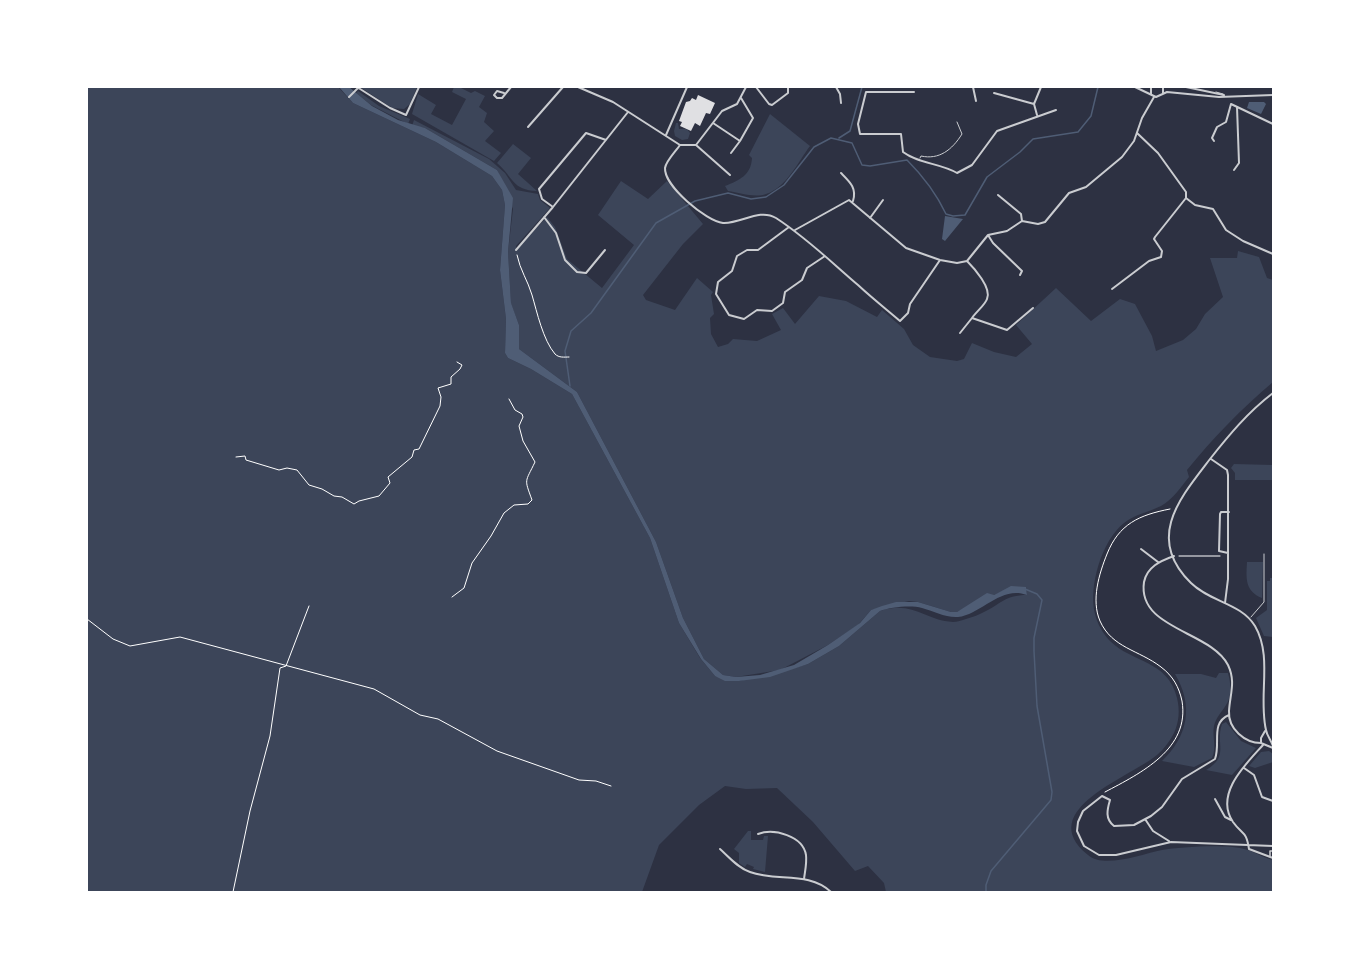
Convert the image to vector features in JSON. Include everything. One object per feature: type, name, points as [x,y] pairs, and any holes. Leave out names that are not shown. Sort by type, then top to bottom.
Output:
[{"type":"street","points":[[349,97],[357,88],[406,115],[419,87]]},
{"type":"street","points":[[504,93],[511,87]]},
{"type":"street","points":[[528,127],[563,87]]},
{"type":"street","points":[[578,87],[613,102],[680,146],[696,145],[730,175]]},
{"type":"street","points":[[666,135],[687,87]]},
{"type":"street","points":[[696,145],[722,111],[735,106],[746,87]]},
{"type":"street","points":[[756,87],[768,104],[772,105],[788,93],[788,87]]},
{"type":"street","points":[[836,87],[841,103]]},
{"type":"street","points":[[897,92],[898,87]]},
{"type":"street","points":[[974,87],[976,101]]},
{"type":"street","points":[[1037,115],[1034,104],[1041,87]]},
{"type":"street","points":[[1135,87],[1160,96],[1167,92],[1227,96],[1273,95]]},
{"type":"street","points":[[795,230],[849,200],[906,248],[940,260],[957,263],[967,261],[988,235],[1007,231],[1022,221],[1038,224],[1045,222],[1069,193],[1086,187],[1115,164],[1134,141],[1153,95],[1151,87]]},
{"type":"street","points":[[1163,87],[1163,94]]},
{"type":"street","points":[[1183,93],[1186,87],[1227,96]]},
{"type":"street","points":[[914,92],[866,92],[858,124],[860,134],[901,134],[903,152],[912,158],[946,167],[957,173],[963,172],[972,165],[997,131],[1056,110]]},
{"type":"street","points":[[994,93],[1034,104]]},
{"type":"street","points":[[1227,96],[1231,104],[1273,124]]},
{"type":"street","points":[[731,153],[753,118],[741,98]]},
{"type":"street","points":[[1214,141],[1212,138],[1216,127],[1226,122],[1231,104]]},
{"type":"street","points":[[1234,170],[1239,166],[1237,107]]},
{"type":"street","points":[[516,250],[628,112]]},
{"type":"street","points":[[713,123],[740,141]]},
{"type":"street","points":[[553,207],[542,198],[539,189],[586,133],[606,140]]},
{"type":"street","points":[[1112,289],[1142,265],[1161,257],[1162,251],[1154,240],[1155,237],[1186,198],[1186,192],[1158,153],[1137,134]]},
{"type":"street","points":[[680,146],[665,169],[672,183],[691,205],[707,217],[720,222],[732,222],[766,214],[795,230],[900,321],[908,313],[910,304],[940,260]]},
{"type":"street","points":[[841,173],[852,185],[855,193],[852,201]]},
{"type":"street","points":[[998,195],[1021,214],[1022,221]]},
{"type":"street","points":[[1186,198],[1195,205],[1213,209],[1226,230],[1243,242],[1273,254]]},
{"type":"street","points":[[870,218],[883,200]]},
{"type":"street","points":[[544,218],[556,233],[565,260],[578,272],[586,273],[605,250]]},
{"type":"street","points":[[789,227],[758,250],[747,250],[737,256],[732,272],[718,282],[716,294],[729,315],[744,319],[759,309],[774,310],[783,303],[785,292],[802,280],[807,268],[825,256]]},
{"type":"street","points":[[988,235],[993,243],[1022,271],[1020,275]]},
{"type":"street","points":[[960,333],[987,298],[988,292],[977,272],[967,261]]},
{"type":"street","points":[[972,318],[1007,330],[1033,308]]},
{"type":"street","points":[[1264,745],[1262,736],[1265,728],[1262,646],[1257,631],[1250,619],[1242,612],[1197,588],[1181,571],[1170,545],[1170,531],[1180,499],[1242,420],[1273,393]]},
{"type":"street","points":[[1211,458],[1228,473],[1228,553],[1225,603]]},
{"type":"street","points":[[1170,509],[1175,509]]},
{"type":"street","points":[[1228,512],[1220,514],[1219,551],[1228,553]]},
{"type":"street","points":[[1141,549],[1158,562]]},
{"type":"street","points":[[1174,557],[1158,562],[1151,568],[1145,579],[1144,590],[1149,608],[1162,619],[1213,649],[1227,664],[1233,688],[1229,715],[1238,733],[1251,742],[1273,747],[1270,735],[1265,728]]},
{"type":"street","points":[[1229,715],[1224,717],[1217,728],[1215,759],[1182,779],[1162,807],[1134,825],[1114,826],[1107,816],[1110,800],[1102,796],[1080,816],[1077,831],[1079,839],[1088,850],[1099,855],[1116,855],[1171,842],[1273,846]]},
{"type":"street","points":[[1262,736],[1270,735]]},
{"type":"street","points":[[1231,820],[1228,802],[1230,790],[1244,768],[1264,745],[1272,741]]},
{"type":"street","points":[[1244,768],[1254,775],[1262,797],[1273,801]]},
{"type":"street","points":[[1215,799],[1225,817],[1231,820],[1247,837],[1249,849],[1271,857],[1270,851],[1273,851]]},
{"type":"street","points":[[1145,819],[1153,831],[1171,842]]},
{"type":"street","points":[[758,834],[764,832],[784,834],[804,849],[806,857],[804,879]]},
{"type":"street","points":[[720,849],[749,872],[804,879],[823,886],[831,892]]},
{"type":"lane","points":[[919,160],[921,156],[931,158],[950,149],[962,134],[957,122]]},
{"type":"lane","points":[[1250,619],[1264,602],[1264,554]]},
{"type":"path","points":[[516,250],[520,270],[532,293],[537,315],[546,337],[555,354],[569,357]]},
{"type":"path","points":[[236,457],[245,456],[246,460],[279,470],[287,468],[297,470],[309,485],[354,504],[379,496],[390,483],[388,477],[399,466],[407,462],[425,438],[440,406],[441,397],[438,388],[451,384],[451,377],[462,365],[457,362]]},
{"type":"path","points":[[452,597],[464,588],[472,563],[504,513],[514,505],[531,502],[526,488],[528,474],[536,462],[523,441],[519,426],[522,414],[515,410],[509,399]]},
{"type":"path","points":[[1102,794],[1162,756],[1172,746],[1181,726],[1183,705],[1174,679],[1154,662],[1114,641],[1100,620],[1096,602],[1103,565],[1117,534],[1140,518],[1170,509]]},
{"type":"path","points":[[1174,557],[1224,556],[1224,553]]},
{"type":"path","points":[[286,666],[309,606]]},
{"type":"path","points":[[87,619],[113,639],[130,646],[180,637],[374,689],[420,715],[438,719],[497,751],[579,780],[596,781],[611,786]]},
{"type":"path","points":[[233,892],[250,811],[270,736],[280,668],[286,666]]},
{"type":"shaded area","points":[[87,87],[338,87],[353,103],[436,142],[492,176],[502,190],[505,205],[500,270],[506,319],[505,353],[508,358],[572,394],[650,538],[679,623],[700,658],[715,676],[739,681],[808,664],[839,646],[880,611],[891,608],[910,609],[943,621],[956,622],[980,614],[1008,598],[1027,595],[1026,587],[1007,589],[957,612],[909,601],[871,610],[858,625],[828,645],[780,670],[736,677],[723,675],[704,659],[683,618],[656,542],[577,392],[519,349],[519,325],[511,304],[508,252],[513,209],[497,170],[425,128],[412,126],[414,120],[489,159],[505,173],[516,190],[538,194],[540,200],[550,208],[516,246],[516,249],[547,217],[555,227],[567,259],[602,288],[634,245],[598,215],[621,181],[648,199],[667,181],[703,224],[683,244],[643,295],[646,300],[675,310],[697,278],[713,292],[711,295],[714,314],[710,318],[711,334],[718,347],[728,344],[733,339],[757,341],[781,330],[772,314],[783,308],[795,324],[819,296],[846,301],[877,317],[882,310],[904,329],[913,345],[930,357],[957,361],[964,359],[972,343],[994,352],[1016,357],[1032,344],[1016,325],[1056,288],[1091,321],[1120,299],[1135,304],[1152,336],[1156,351],[1183,340],[1196,329],[1205,314],[1223,297],[1210,258],[1237,258],[1238,251],[1259,257],[1267,278],[1273,280],[1273,382],[1207,447],[1187,470],[1189,477],[1169,500],[1161,506],[1128,520],[1116,531],[1103,552],[1095,578],[1093,603],[1101,628],[1107,638],[1119,648],[1158,669],[1166,676],[1178,702],[1176,729],[1160,753],[1092,796],[1079,809],[1072,823],[1074,839],[1088,855],[1104,861],[1191,847],[1236,847],[1248,850],[1273,860],[1273,892],[886,892],[884,883],[868,866],[855,871],[813,822],[777,788],[746,789],[725,786],[699,805],[659,845],[642,892],[87,892]]},
{"type":"shaded area","points":[[339,87],[349,87],[372,106],[398,120],[425,128],[497,170],[513,198],[508,252],[511,303],[519,325],[519,349],[577,392],[656,542],[683,618],[704,659],[723,675],[736,677],[760,675],[794,665],[860,623],[871,610],[896,602],[918,602],[957,612],[987,593],[994,595],[1011,586],[1026,587],[1027,595],[1009,594],[967,615],[958,617],[917,607],[880,611],[839,646],[808,664],[770,677],[739,681],[725,681],[715,676],[701,659],[679,623],[650,538],[572,394],[508,358],[505,353],[506,319],[500,270],[505,205],[502,190],[492,176],[436,142],[353,103]]},
{"type":"shaded area","points":[[360,87],[417,87],[410,104],[404,109],[392,108]]},
{"type":"shaded area","points":[[454,87],[471,93],[475,91],[485,96],[479,107],[487,113],[484,122],[494,131],[485,141],[501,153],[494,161],[412,114],[418,94],[436,105],[431,114],[452,125],[466,99],[452,92]]},
{"type":"shaded area","points":[[358,91],[379,106],[410,119],[408,124],[371,105],[356,93]]},
{"type":"shaded area","points":[[1249,102],[1266,104],[1261,114],[1247,108]]},
{"type":"shaded area","points":[[770,114],[810,146],[786,180],[773,191],[757,196],[728,191],[725,186],[747,173],[752,158],[749,155]]},
{"type":"shaded area","points":[[676,123],[679,129],[689,131],[688,139],[682,140],[675,136]]},
{"type":"shaded area","points":[[513,144],[531,158],[518,174],[537,191],[518,186],[497,163]]},
{"type":"shaded area","points":[[945,216],[963,219],[945,241],[942,239]]},
{"type":"shaded area","points":[[1234,464],[1273,465],[1273,480],[1235,480],[1235,473],[1231,468]]},
{"type":"shaded area","points":[[1247,562],[1263,562],[1262,598],[1252,592],[1248,584]]},
{"type":"shaded area","points":[[1270,578],[1273,578],[1273,637],[1264,636],[1256,618],[1267,610],[1267,581],[1270,581]]},
{"type":"shaded area","points":[[1219,673],[1228,673],[1230,694],[1214,726],[1212,758],[1194,767],[1162,761],[1178,741],[1185,720],[1185,698],[1175,674],[1201,674],[1216,678]]},
{"type":"shaded area","points":[[1226,722],[1241,741],[1256,748],[1232,775],[1206,770],[1218,760],[1220,731],[1222,724]]},
{"type":"shaded area","points":[[1269,751],[1273,754],[1273,762],[1255,768],[1249,766],[1261,752]]},
{"type":"shaded area","points":[[748,831],[751,831],[751,840],[763,840],[764,836],[768,836],[765,872],[753,869],[754,867],[747,864],[745,867],[739,863],[739,853],[734,849]]},
{"type":"building","points":[[698,95],[715,103],[710,114],[706,113],[700,126],[695,123],[691,131],[680,126],[682,122],[679,121],[686,102],[692,98],[696,100]]},
{"type":"waterway","points":[[839,138],[850,131],[862,87]]},
{"type":"waterway","points":[[570,386],[565,351],[571,331],[591,313],[656,223],[695,201],[728,193],[751,199],[766,197],[784,185],[814,147],[831,138],[852,143],[862,165],[870,166],[907,160],[929,185],[946,214],[965,215],[987,177],[1033,139],[1078,132],[1091,116],[1098,87]]},
{"type":"waterway","points":[[986,892],[991,871],[1051,800],[1052,792],[1037,706],[1034,651],[1034,638],[1042,600],[1037,594],[1025,589]]}]
